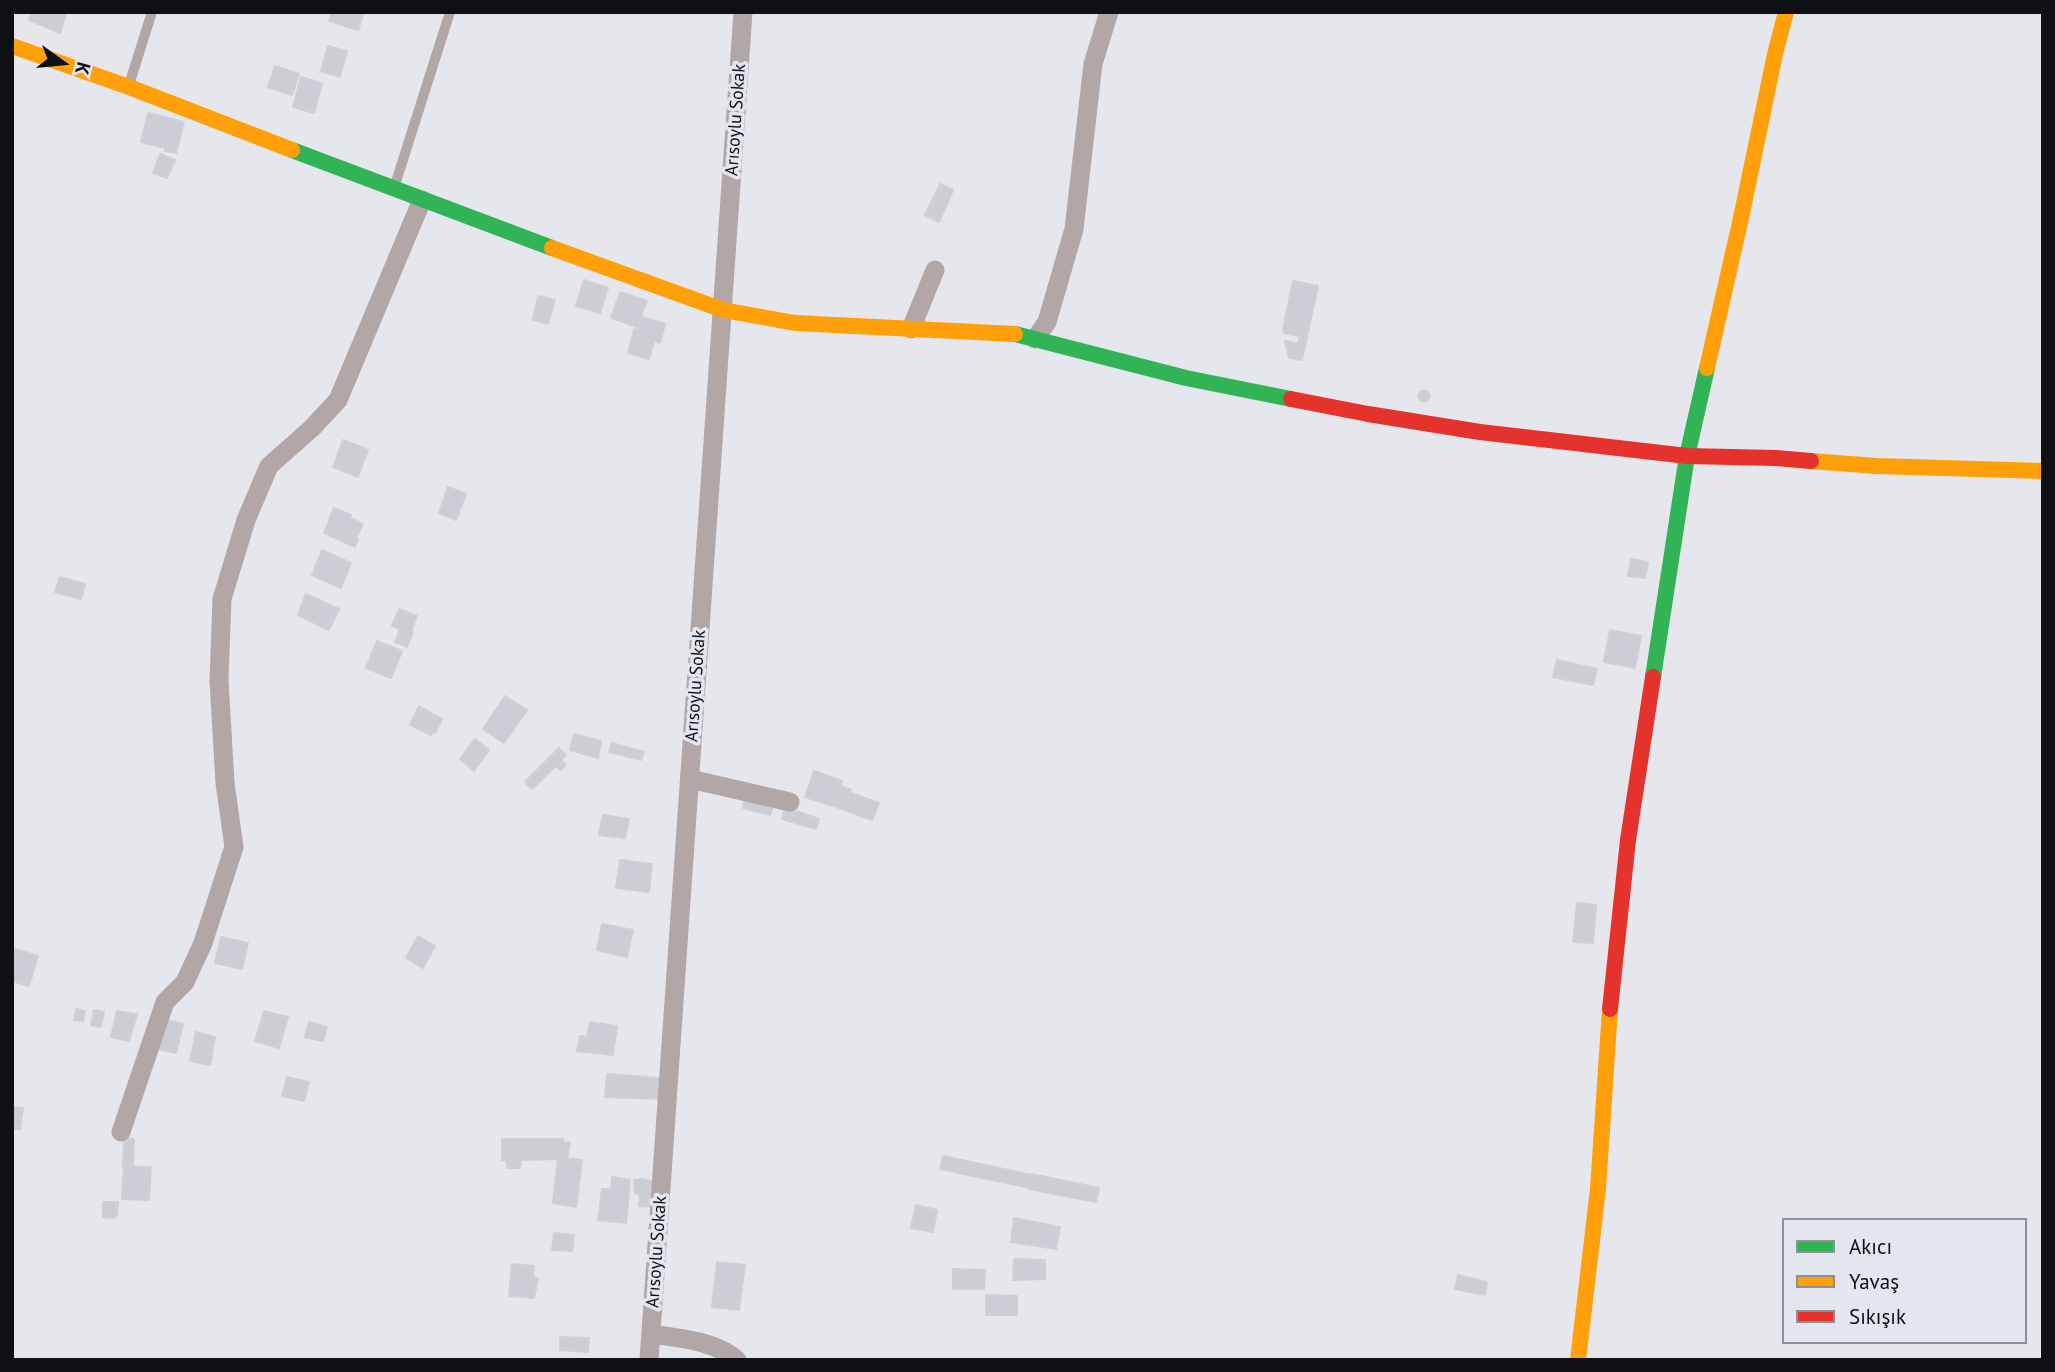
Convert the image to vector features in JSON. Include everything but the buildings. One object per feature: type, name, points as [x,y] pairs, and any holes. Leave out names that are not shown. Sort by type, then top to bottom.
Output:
[{"type":"street","name":"Arısoylu Sokak","points":[[649,1360],[743,12]]},
{"type":"street","points":[[1035,339],[1047,322],[1074,229],[1093,64],[1109,12]]},
{"type":"street","points":[[1578,1360],[1598,1189],[1611,994],[1628,840],[1688,456],[1786,12]]},
{"type":"street","points":[[12,46],[129,87],[394,190],[723,310],[795,323],[1021,334],[1186,378],[1368,414],[1480,432],[1688,456],[2043,471]]},
{"type":"street","points":[[121,1132],[165,1002],[185,982],[203,943],[234,847],[225,783],[219,680],[222,599],[246,520],[269,466],[312,428],[338,400],[422,200]]},
{"type":"street","points":[[911,328],[935,270]]},
{"type":"street","points":[[690,779],[790,802]]},
{"type":"street","points":[[651,1334],[697,1341],[731,1354],[737,1360]]},
{"type":"lane","points":[[129,87],[152,12]]},
{"type":"lane","points":[[394,190],[450,12]]},
{"type":"traffic: fast","points":[[292,150],[552,248]]},
{"type":"traffic: fast","points":[[1015,334],[1186,378],[1291,399]]},
{"type":"traffic: fast","points":[[1653,677],[1687,456],[1707,368]]},
{"type":"traffic: slow","points":[[1707,368],[1786,12]]},
{"type":"traffic: slow","points":[[12,46],[129,87],[292,150]]},
{"type":"traffic: slow","points":[[552,248],[723,310],[795,323],[1015,334]]},
{"type":"traffic: slow","points":[[1811,461],[1876,466],[2043,471]]},
{"type":"traffic: slow","points":[[1578,1360],[1598,1189],[1610,1009]]},
{"type":"traffic: jam","points":[[1291,399],[1480,432],[1687,456],[1811,461]]},
{"type":"traffic: jam","points":[[1610,1009],[1628,840],[1653,677]]}]
